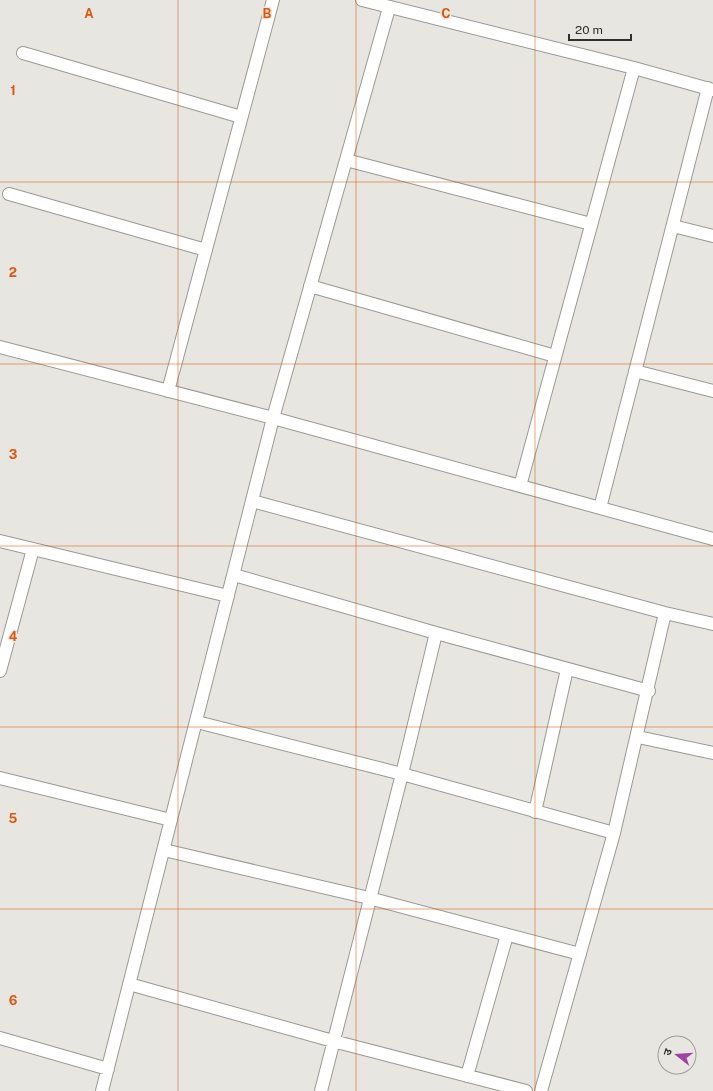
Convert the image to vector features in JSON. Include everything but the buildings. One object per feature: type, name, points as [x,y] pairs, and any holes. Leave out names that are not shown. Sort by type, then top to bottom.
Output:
[{"type":"lane","points":[[168,391],[273,0]]},
{"type":"lane","points":[[362,0],[389,8],[634,68],[711,89],[673,226],[600,508]]},
{"type":"lane","points":[[102,1091],[197,722],[273,418],[389,8]]},
{"type":"lane","points":[[23,53],[241,117]]},
{"type":"lane","points":[[520,486],[634,68]]},
{"type":"lane","points":[[346,160],[591,224]]},
{"type":"lane","points":[[9,194],[206,250]]},
{"type":"lane","points":[[673,226],[713,236]]},
{"type":"lane","points":[[310,286],[556,356]]},
{"type":"lane","points":[[0,347],[273,418],[713,539]]},
{"type":"lane","points":[[635,371],[713,391]]},
{"type":"lane","points":[[252,501],[665,613],[713,624]]},
{"type":"lane","points":[[0,541],[228,596]]},
{"type":"lane","points":[[0,671],[33,549]]},
{"type":"lane","points":[[234,575],[436,633],[649,691]]},
{"type":"lane","points":[[541,1091],[614,833],[649,691],[665,613]]},
{"type":"lane","points":[[321,1091],[369,898],[402,774],[436,633]]},
{"type":"lane","points":[[535,812],[568,669]]},
{"type":"lane","points":[[197,722],[402,774],[614,833]]},
{"type":"lane","points":[[638,736],[713,753]]},
{"type":"lane","points":[[0,778],[171,820]]},
{"type":"lane","points":[[164,850],[369,898],[580,954]]},
{"type":"lane","points":[[467,1076],[507,935]]},
{"type":"lane","points":[[130,984],[333,1041],[526,1091]]},
{"type":"lane","points":[[0,1038],[108,1069]]}]
